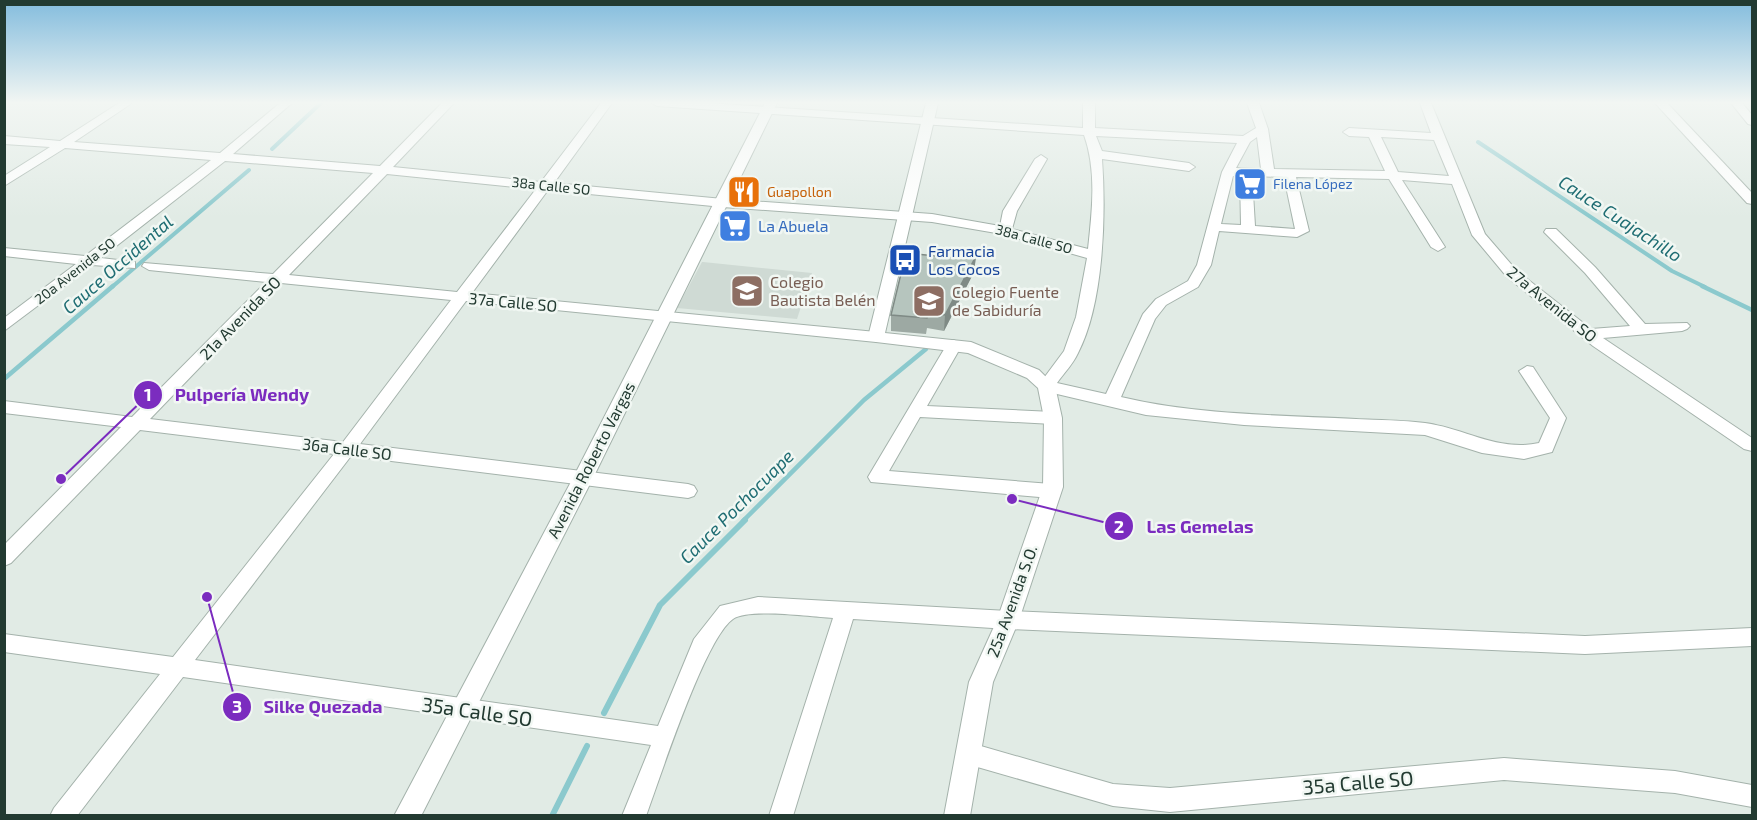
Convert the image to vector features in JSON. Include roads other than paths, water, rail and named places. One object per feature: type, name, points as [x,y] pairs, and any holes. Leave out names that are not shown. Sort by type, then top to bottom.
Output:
[{"type":"street","name":"38a Calle SO","points":[[19,141],[383,170],[723,203],[932,218],[1005,231],[1023,238],[1094,255]]},
{"type":"street","points":[[4,182],[68,141]]},
{"type":"street","name":"20a Avenida SO","points":[[4,326],[242,141]]},
{"type":"street","name":"21a Avenida SO","points":[[4,558],[411,141]]},
{"type":"street","points":[[62,816],[347,449],[577,141]]},
{"type":"street","name":"Avenida Roberto Vargas","points":[[407,816],[584,478],[663,315],[723,203],[753,141]]},
{"type":"street","points":[[922,141],[876,337],[971,348],[1033,374],[1046,386],[1146,409],[1244,418],[1426,429],[1482,447],[1524,453],[1546,448],[1558,418],[1527,370]]},
{"type":"street","points":[[1046,386],[1071,352],[1083,317],[1094,255],[1099,207],[1096,154],[1092,141]]},
{"type":"street","points":[[1111,401],[1148,316],[1161,302],[1193,284],[1204,265],[1228,172],[1244,141]]},
{"type":"street","points":[[1264,141],[1269,172]]},
{"type":"street","points":[[1377,141],[1393,175],[1438,247]]},
{"type":"street","name":"27a Avenida SO","points":[[1441,141],[1479,235],[1512,274],[1590,334],[1750,445]]},
{"type":"street","points":[[1696,141],[1752,200]]},
{"type":"street","points":[[1096,154],[1189,167]]},
{"type":"street","points":[[1005,231],[1010,211],[1041,159]]},
{"type":"street","points":[[1228,172],[1393,175],[1457,180]]},
{"type":"street","points":[[1246,172],[1248,230]]},
{"type":"street","points":[[1214,227],[1297,233],[1302,231],[1289,172]]},
{"type":"street","points":[[1551,232],[1590,270],[1642,330]]},
{"type":"street","points":[[4,252],[130,265]]},
{"type":"street","name":"37a Calle SO","points":[[149,266],[876,337]]},
{"type":"street","points":[[1590,334],[1682,326]]},
{"type":"street","points":[[954,345],[877,477],[1051,491]]},
{"type":"street","name":"25a Avenida S.O.","points":[[957,816],[981,682],[1008,620],[1051,491],[1053,418],[1046,386]]},
{"type":"street","name":"36a Calle SO","points":[[4,407],[688,491]]},
{"type":"street","points":[[915,411],[1053,418]]},
{"type":"street","points":[[634,816],[701,645],[727,612],[758,604],[845,612],[1585,645],[1752,637]]},
{"type":"street","points":[[781,816],[845,612]]},
{"type":"street","name":"35a Calle SO","points":[[4,643],[179,666],[462,710],[665,737]]},
{"type":"street","name":"35a Calle SO","points":[[967,753],[1113,795],[1170,800],[1504,769],[1675,782],[1752,796]]},
{"type":"waterway","name":"Cauce Occidental","points":[[272,149],[280,141]]},
{"type":"waterway","name":"Cauce Cuajachillo","points":[[1478,142],[1672,271],[1705,287]]},
{"type":"waterway","name":"Cauce Occidental","points":[[112,287],[249,170]]},
{"type":"waterway","name":"Cauce Occidental","points":[[4,379],[113,286]]},
{"type":"waterway","name":"Cauce Cuajachillo","points":[[1702,286],[1752,310]]},
{"type":"waterway","name":"Cauce Pochocuape","points":[[743,521],[864,400],[926,349]]},
{"type":"waterway","name":"Cauce Pochocuape","points":[[604,713],[660,605],[745,520]]},
{"type":"waterway","name":"Cauce Pochocuape","points":[[552,816],[587,746]]},
{"type":"place","name":"Filena López","points":[[1250,184]]},
{"type":"place","name":"Guapollon","points":[[744,192]]},
{"type":"place","name":"La Abuela","points":[[735,226]]},
{"type":"place","name":"Farmacia Los Cocos","points":[[905,260]]},
{"type":"place","name":"Colegio Bautista Belén","points":[[747,291]]},
{"type":"place","name":"Colegio Fuente de Sabiduría","points":[[929,301]]},
{"type":"place","name":"Pulpería Wendy","points":[[61,479]]},
{"type":"place","name":"Las Gemelas","points":[[1012,499]]},
{"type":"place","name":"Silke Quezada","points":[[207,597]]}]
